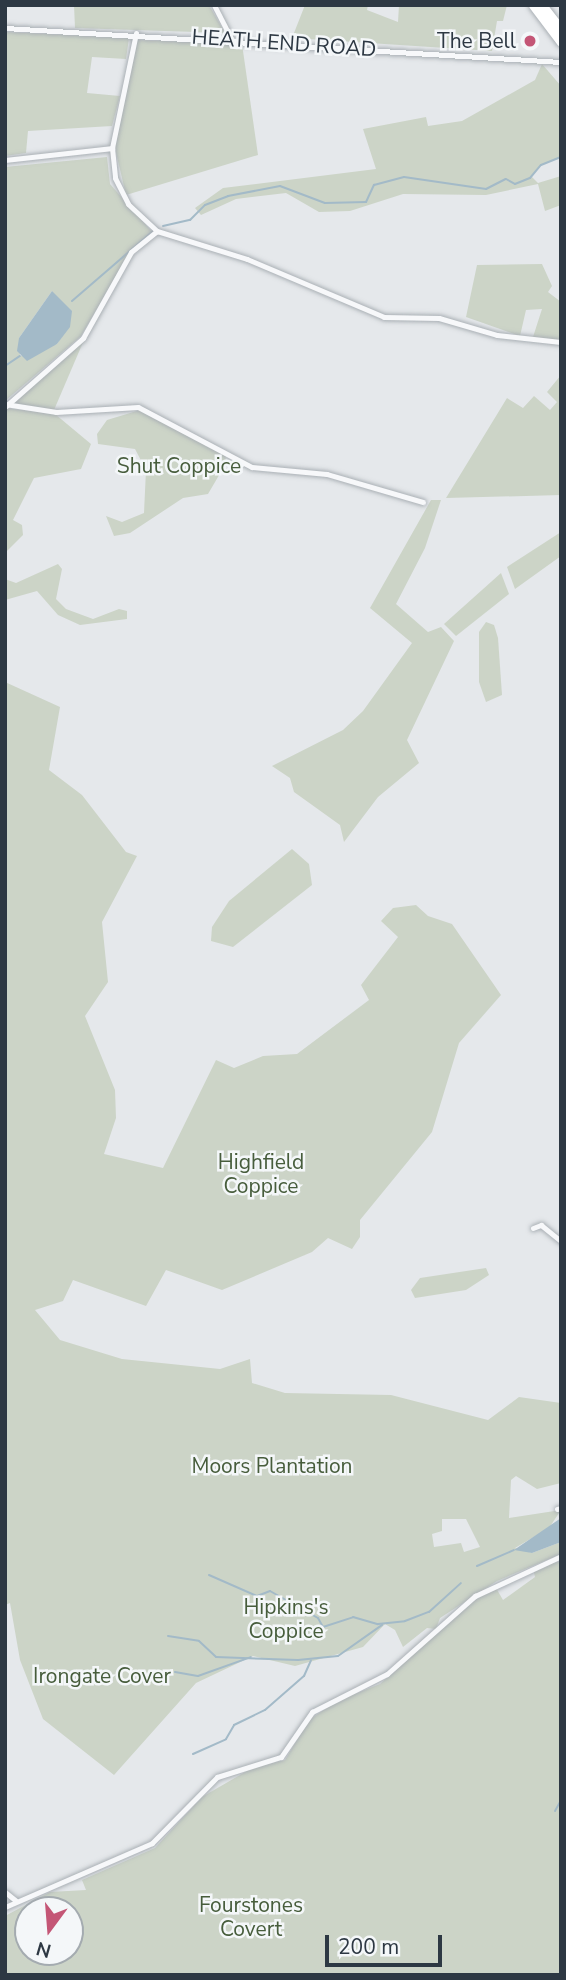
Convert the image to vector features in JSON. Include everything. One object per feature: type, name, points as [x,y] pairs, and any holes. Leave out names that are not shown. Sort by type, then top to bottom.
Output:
[{"type":"highway","points":[[533,5],[561,41]]},
{"type":"highway","points":[[543,6],[561,29]]},
{"type":"street","points":[[214,5],[231,38]]},
{"type":"street","points":[[543,6],[561,35]]},
{"type":"street","name":"HEATH END ROAD","points":[[5,28],[231,38],[559,61]]},
{"type":"street","points":[[136,33],[111,148],[115,178],[128,204],[157,231],[247,259],[384,317],[439,318],[496,335],[561,342]]},
{"type":"street","points":[[5,160],[111,148]]},
{"type":"street","points":[[6,405],[83,338],[131,252],[157,231]]},
{"type":"street","points":[[6,405],[55,412],[138,407],[251,467],[327,474],[423,502]]},
{"type":"street","points":[[533,1228],[541,1225],[561,1241]]},
{"type":"street","points":[[28,1896],[152,1843],[217,1777],[277,1760],[312,1712],[387,1674],[484,1591],[561,1556]]},
{"type":"green space","points":[[74,5],[209,5],[225,33],[75,28]]},
{"type":"green space","points":[[305,5],[368,5],[367,10],[398,22],[399,5],[507,5],[503,21],[497,21],[492,51],[292,38]]},
{"type":"green space","points":[[5,32],[129,38],[126,59],[92,57],[87,93],[120,96],[112,126],[28,131],[26,153],[5,156]]},
{"type":"green space","points":[[137,40],[242,44],[258,155],[126,195],[115,148]]},
{"type":"green space","points":[[542,64],[561,86],[561,157],[541,165],[531,176],[538,183],[561,176],[561,205],[545,211],[538,184],[486,195],[403,194],[350,211],[319,212],[286,193],[236,199],[201,215],[195,208],[223,188],[376,169],[363,129],[426,117],[428,126],[462,121],[535,80]]},
{"type":"green space","points":[[107,157],[110,184],[152,232],[130,252],[81,336],[5,401],[5,167]],"holes":[[[52,291],[66,330],[57,344],[20,356],[19,338]]]},
{"type":"green space","points":[[542,264],[552,286],[548,292],[561,302],[561,341],[533,337],[542,309],[526,310],[520,336],[466,317],[477,265]]},
{"type":"green space","points":[[84,340],[54,410],[12,404]]},
{"type":"green space","points":[[561,375],[561,495],[446,498],[507,398],[523,408],[534,396],[550,410],[557,402],[547,392]]},
{"type":"green space","points":[[5,408],[55,414],[91,444],[81,469],[34,478],[13,520],[22,525],[23,535],[5,553]]},
{"type":"green space","name":"Shut Coppice","points":[[140,410],[226,454],[225,465],[208,494],[183,498],[130,533],[114,536],[106,516],[122,522],[144,513],[146,470],[135,449],[98,444],[97,434],[107,420]]},
{"type":"green space","points":[[431,500],[441,500],[425,548],[396,604],[428,632],[441,627],[454,641],[407,740],[419,763],[378,797],[344,842],[340,825],[294,792],[290,778],[272,766],[343,730],[363,711],[412,643],[370,608]]},
{"type":"green space","points":[[561,532],[561,556],[515,589],[507,567]]},
{"type":"green space","points":[[58,564],[62,569],[56,599],[66,609],[93,619],[119,609],[127,611],[127,619],[80,625],[58,615],[37,591],[5,600],[5,579],[16,583]]},
{"type":"green space","points":[[501,573],[509,594],[456,636],[444,624]]},
{"type":"green space","points":[[486,622],[494,625],[498,638],[502,695],[486,702],[479,682],[479,632]]},
{"type":"green space","points":[[5,682],[60,707],[49,770],[82,795],[126,852],[137,856],[102,922],[108,982],[85,1016],[115,1090],[116,1118],[104,1154],[163,1168],[216,1060],[234,1068],[263,1056],[297,1054],[369,1000],[361,985],[398,937],[381,921],[393,908],[416,905],[428,916],[452,924],[501,995],[459,1043],[432,1132],[360,1220],[360,1237],[352,1249],[328,1238],[312,1252],[222,1290],[166,1270],[146,1306],[73,1280],[63,1301],[35,1310],[60,1340],[122,1359],[220,1369],[250,1359],[252,1383],[285,1393],[391,1395],[488,1420],[519,1397],[561,1403],[561,1483],[537,1489],[516,1476],[511,1480],[509,1518],[561,1510],[549,1528],[515,1548],[532,1553],[561,1542],[561,1554],[497,1581],[440,1618],[436,1629],[427,1628],[403,1647],[395,1630],[385,1624],[363,1647],[295,1666],[253,1656],[196,1683],[114,1775],[43,1719],[20,1660],[10,1603],[5,1605]],"holes":[[[442,1519],[466,1519],[480,1547],[464,1552],[461,1543],[434,1547],[432,1534],[442,1531]]]},
{"type":"green space","points":[[292,849],[309,864],[312,885],[233,947],[211,941],[212,927],[229,901]]},
{"type":"green space","points":[[486,1268],[489,1275],[466,1290],[415,1298],[411,1290],[420,1278]]},
{"type":"green space","name":"Fourstones Covert","points":[[561,1561],[561,1975],[5,1975],[5,1916],[14,1911],[14,1966],[84,1966],[84,1896],[42,1896],[50,1892],[86,1890],[82,1880],[155,1848],[202,1797],[252,1768],[285,1760],[309,1720],[337,1701],[380,1684],[472,1602],[496,1588],[503,1600],[535,1577],[533,1568]]},
{"type":"water","points":[[52,291],[72,311],[70,327],[57,344],[27,361],[17,351],[19,338]]},
{"type":"water","points":[[561,1518],[561,1542],[532,1553],[514,1550]]},
{"type":"waterway","points":[[163,226],[190,220],[205,205],[228,196],[280,186],[325,203],[366,202],[374,185],[404,177],[486,189],[506,179],[515,184],[530,178],[541,165],[561,157]]},
{"type":"waterway","points":[[72,301],[153,231]]},
{"type":"waterway","points":[[5,366],[20,356]]},
{"type":"waterway","points":[[477,1566],[514,1550]]},
{"type":"waterway","points":[[209,1575],[257,1596],[270,1591],[318,1618],[323,1627],[353,1617],[378,1624],[405,1621],[429,1612],[461,1583]]},
{"type":"waterway","points":[[168,1636],[199,1641],[216,1657],[298,1660],[338,1656],[382,1625]]},
{"type":"waterway","points":[[175,1672],[198,1676],[251,1657]]},
{"type":"waterway","points":[[193,1754],[226,1739],[234,1725],[265,1710],[304,1676],[311,1660]]},
{"type":"waterway","points":[[555,1811],[561,1800]]},
{"type":"place","name":"The Bell","points":[[530,41]]},
{"type":"park label","name":"Highfield Coppice","points":[[261,1174]]},
{"type":"park label","name":"Moors Plantation","points":[[272,1466]]},
{"type":"park label","name":"Hipkins's Coppice","points":[[286,1619]]},
{"type":"park label","name":"Irongate Cover","points":[[102,1676]]}]
